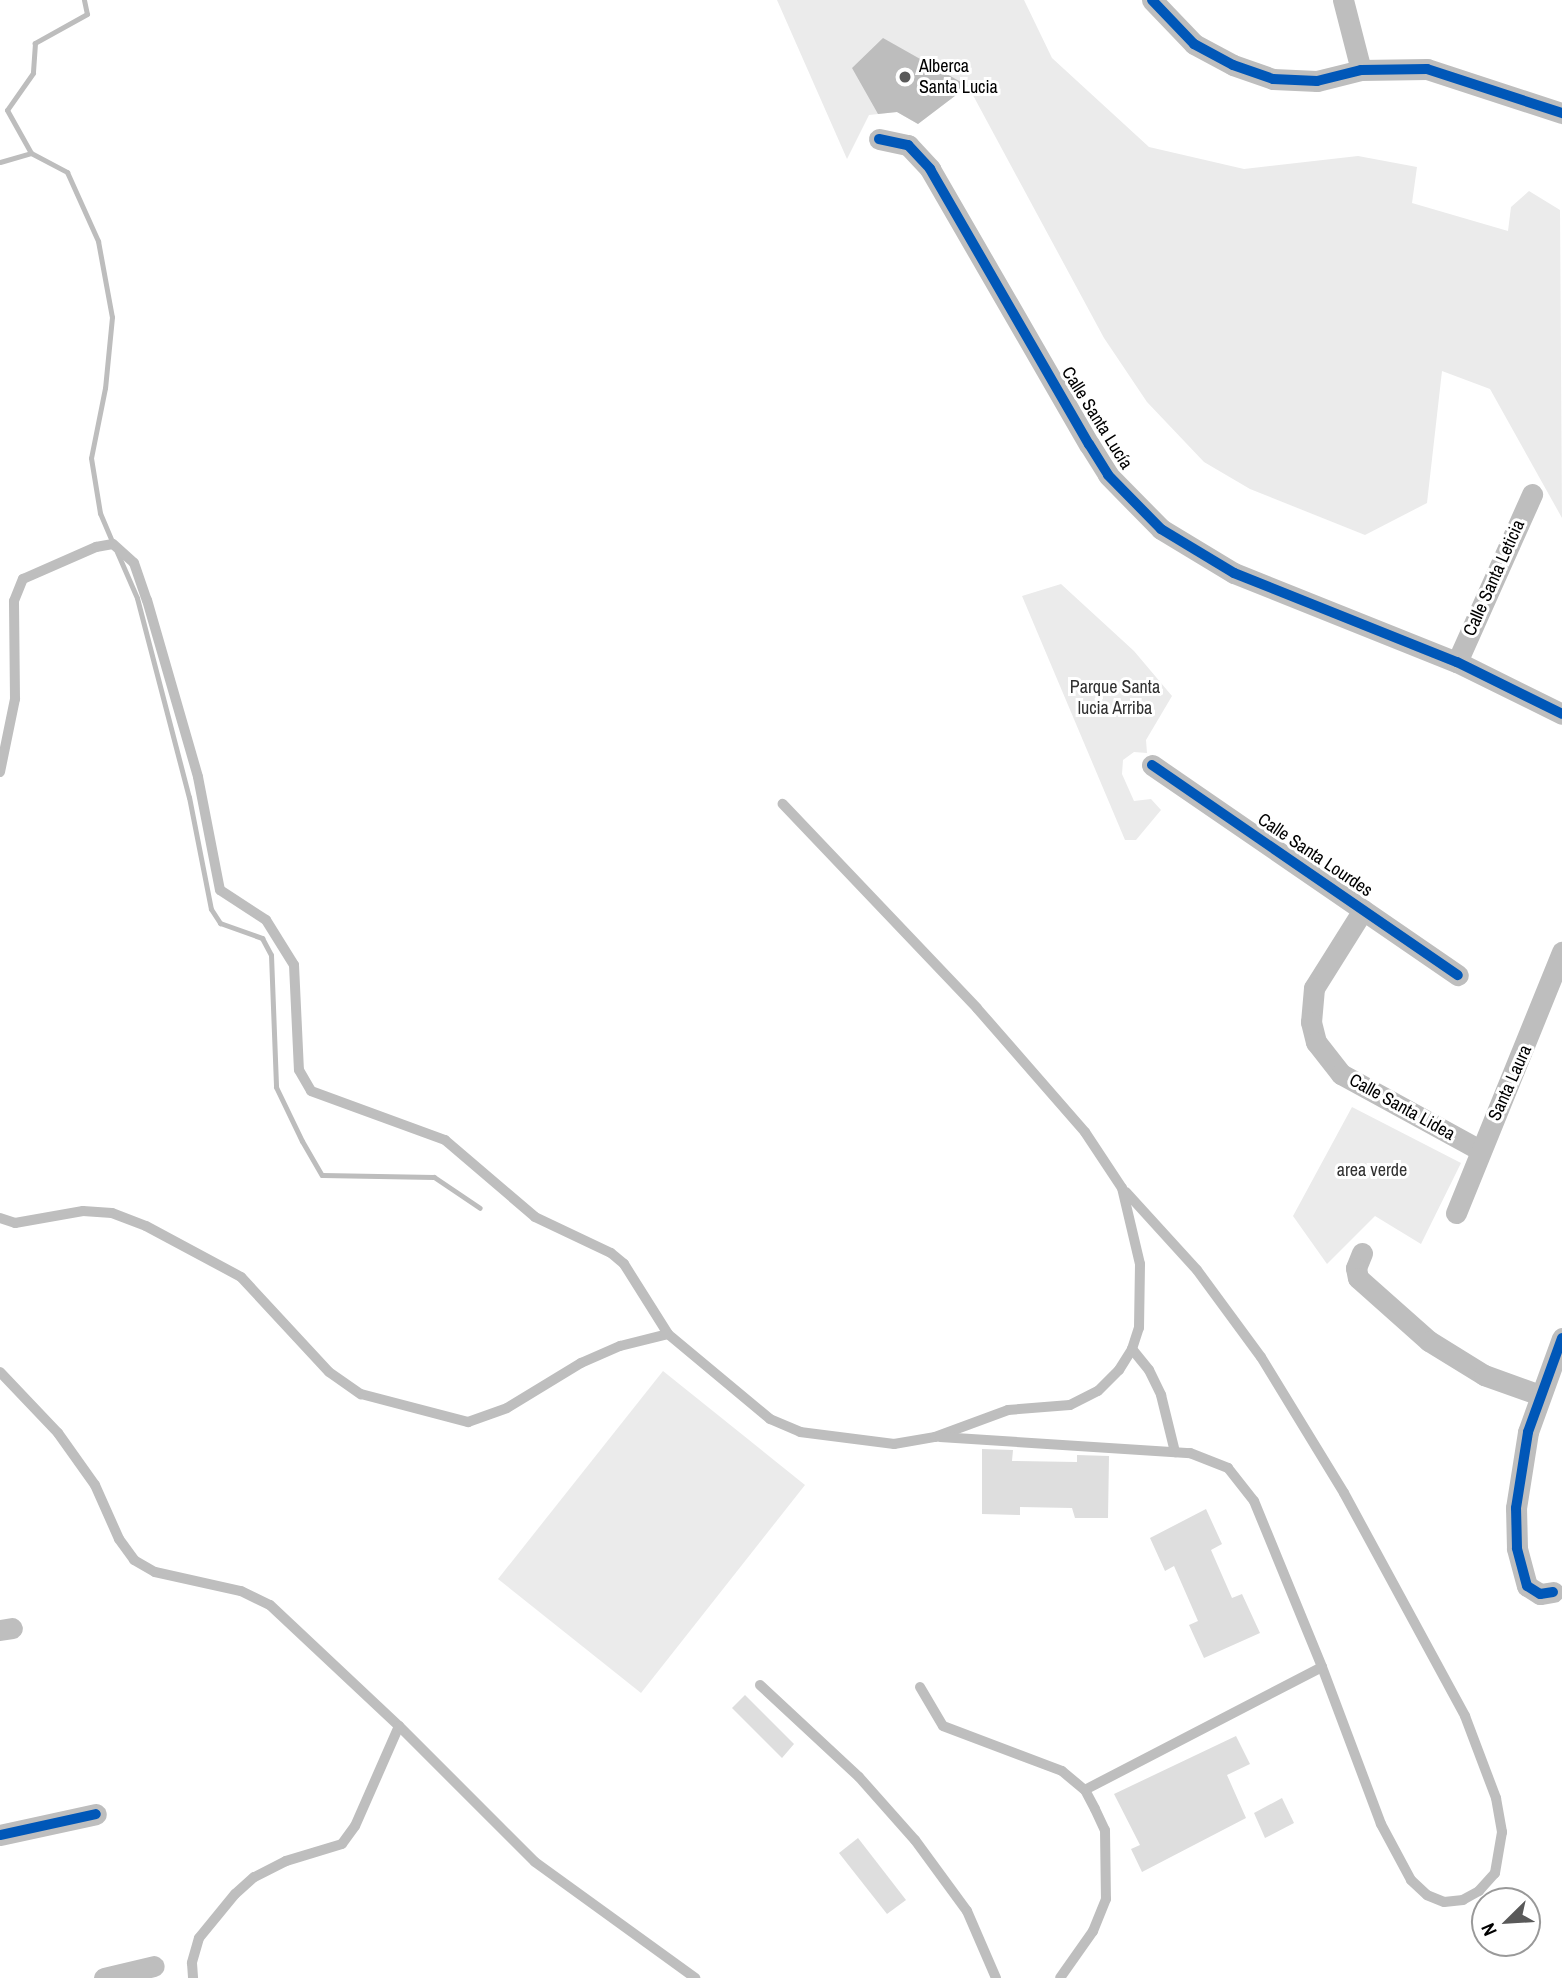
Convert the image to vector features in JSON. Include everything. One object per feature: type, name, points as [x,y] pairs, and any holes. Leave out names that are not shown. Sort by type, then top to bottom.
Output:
[{"type":"street","points":[[1152,0],[1195,44],[1233,65],[1273,79],[1317,81],[1361,70],[1427,69],[1562,113]]},
{"type":"street","points":[[1343,0],[1361,70]]},
{"type":"street","name":"Calle Santa Lucía","points":[[879,139],[908,145],[930,169],[1108,475],[1161,529],[1234,573],[1457,662],[1562,714]]},
{"type":"street","name":"Calle Santa Leticia","points":[[1457,662],[1532,494]]},
{"type":"street","name":"Calle Santa Lourdes","points":[[1152,765],[1458,975]]},
{"type":"street","name":"Calle Santa Lidea","points":[[1363,910],[1314,988],[1311,1021],[1316,1042],[1341,1074],[1480,1150]]},
{"type":"street","name":"Santa Laura","points":[[1456,1213],[1562,952]]},
{"type":"street","points":[[1362,1253],[1356,1268],[1358,1278],[1429,1341],[1484,1375],[1540,1395]]},
{"type":"street","points":[[1553,1592],[1541,1594],[1527,1587],[1517,1548],[1519,1468],[1540,1395],[1562,1338]]},
{"type":"street","points":[[0,1835],[96,1814]]},
{"type":"street","points":[[104,1978],[154,1966]]},
{"type":"lane","points":[[0,772],[15,699],[14,601],[23,579],[96,547],[113,544],[134,563],[147,600],[198,777],[220,890],[266,920],[293,965],[299,1070],[304,1082],[324,1099],[445,1140],[535,1217],[611,1253],[624,1264],[668,1334],[770,1419],[800,1432],[894,1444],[935,1437],[1008,1410],[1070,1405],[1098,1391],[1132,1349],[1139,1328],[1140,1264],[1122,1188]]},
{"type":"lane","points":[[783,804],[977,1008],[1085,1132],[1122,1188],[1197,1270],[1261,1357],[1344,1493],[1465,1716],[1492,1785],[1502,1832],[1495,1873],[1479,1891],[1463,1900],[1444,1902],[1427,1895],[1411,1880],[1381,1824],[1322,1667],[1243,1484],[1210,1457],[1175,1452],[935,1437]]},
{"type":"lane","points":[[0,1219],[15,1223],[83,1211],[112,1213],[146,1226],[241,1278],[270,1303],[329,1371],[361,1394],[468,1422],[507,1408],[601,1354],[668,1334]]},
{"type":"lane","points":[[1132,1349],[1149,1370],[1161,1395],[1175,1452]]},
{"type":"lane","points":[[0,1372],[58,1433],[95,1485],[119,1539],[134,1560],[155,1572],[241,1591],[270,1605],[399,1726],[535,1862],[695,1978]]},
{"type":"lane","points":[[1084,1790],[1322,1667]]},
{"type":"lane","points":[[760,1685],[859,1777],[923,1849],[967,1911],[999,1978]]},
{"type":"lane","points":[[920,1687],[943,1726],[1062,1771],[1084,1790],[1105,1830],[1106,1899],[1093,1931],[1060,1978]]},
{"type":"lane","points":[[193,1978],[192,1963],[199,1938],[235,1894],[254,1877],[286,1861],[342,1844],[355,1826],[399,1726]]},
{"type":"green space","points":[[777,0],[1024,0],[1052,58],[1149,147],[1244,169],[1358,156],[1417,167],[1412,203],[1508,231],[1511,207],[1529,191],[1560,210],[1562,518],[1490,389],[1442,371],[1427,503],[1365,535],[1250,489],[1204,462],[1147,402],[1104,338],[968,86],[918,124],[897,112],[869,115],[847,159]]},
{"type":"green space","name":"Parque Santa lucia Arriba","points":[[1061,584],[1134,651],[1172,696],[1146,740],[1147,753],[1134,752],[1123,760],[1122,774],[1134,801],[1151,799],[1161,810],[1136,840],[1125,840],[1022,596]]},
{"type":"green space","name":"area verde","points":[[1352,1107],[1461,1163],[1421,1244],[1375,1216],[1327,1264],[1293,1216]]},
{"type":"green space","points":[[663,1371],[805,1485],[641,1693],[498,1579]]},
{"type":"shaded area","name":"Alberca Santa Lucia","points":[[883,38],[968,86],[918,124],[897,112],[878,114],[852,68]]},
{"type":"building","points":[[982,1449],[1013,1450],[1012,1461],[1077,1462],[1077,1455],[1109,1456],[1108,1518],[1075,1518],[1072,1508],[1020,1507],[1020,1515],[982,1514]]},
{"type":"building","points":[[1206,1509],[1222,1544],[1211,1550],[1232,1598],[1242,1594],[1260,1633],[1204,1658],[1189,1625],[1198,1621],[1174,1566],[1165,1571],[1150,1538]]},
{"type":"building","points":[[745,1695],[794,1744],[782,1758],[732,1708]]},
{"type":"building","points":[[1236,1736],[1250,1764],[1227,1775],[1246,1818],[1142,1872],[1131,1849],[1140,1845],[1114,1794]]},
{"type":"building","points":[[1282,1798],[1294,1823],[1265,1838],[1254,1813]]},
{"type":"building","points":[[858,1838],[906,1900],[887,1914],[839,1853]]},
{"type":"waterway","points":[[84,0],[87,14],[35,43],[33,73],[7,110],[31,153],[67,172],[98,241],[112,317],[105,388],[91,458],[100,513],[113,543]]},
{"type":"waterway","points":[[0,162],[31,153]]},
{"type":"waterway","points":[[117,552],[137,598],[189,797],[211,909],[220,923],[262,938],[271,955],[276,1087],[302,1141],[322,1175],[434,1177],[480,1208]]},
{"type":"cycle path","points":[[1152,0],[1194,44],[1233,65],[1273,79],[1317,81],[1361,70],[1427,69],[1562,113]]},
{"type":"cycle path","points":[[879,139],[908,145],[930,169],[1108,475],[1161,529],[1234,573],[1457,662],[1562,714]]},
{"type":"cycle path","points":[[1152,765],[1458,975]]},
{"type":"cycle path","points":[[1553,1592],[1540,1594],[1527,1586],[1517,1548],[1516,1508],[1528,1432],[1562,1338]]},
{"type":"cycle path","points":[[0,1835],[96,1814]]},
{"type":"place","name":"Alberca Santa Lucia","points":[[905,77]]}]
